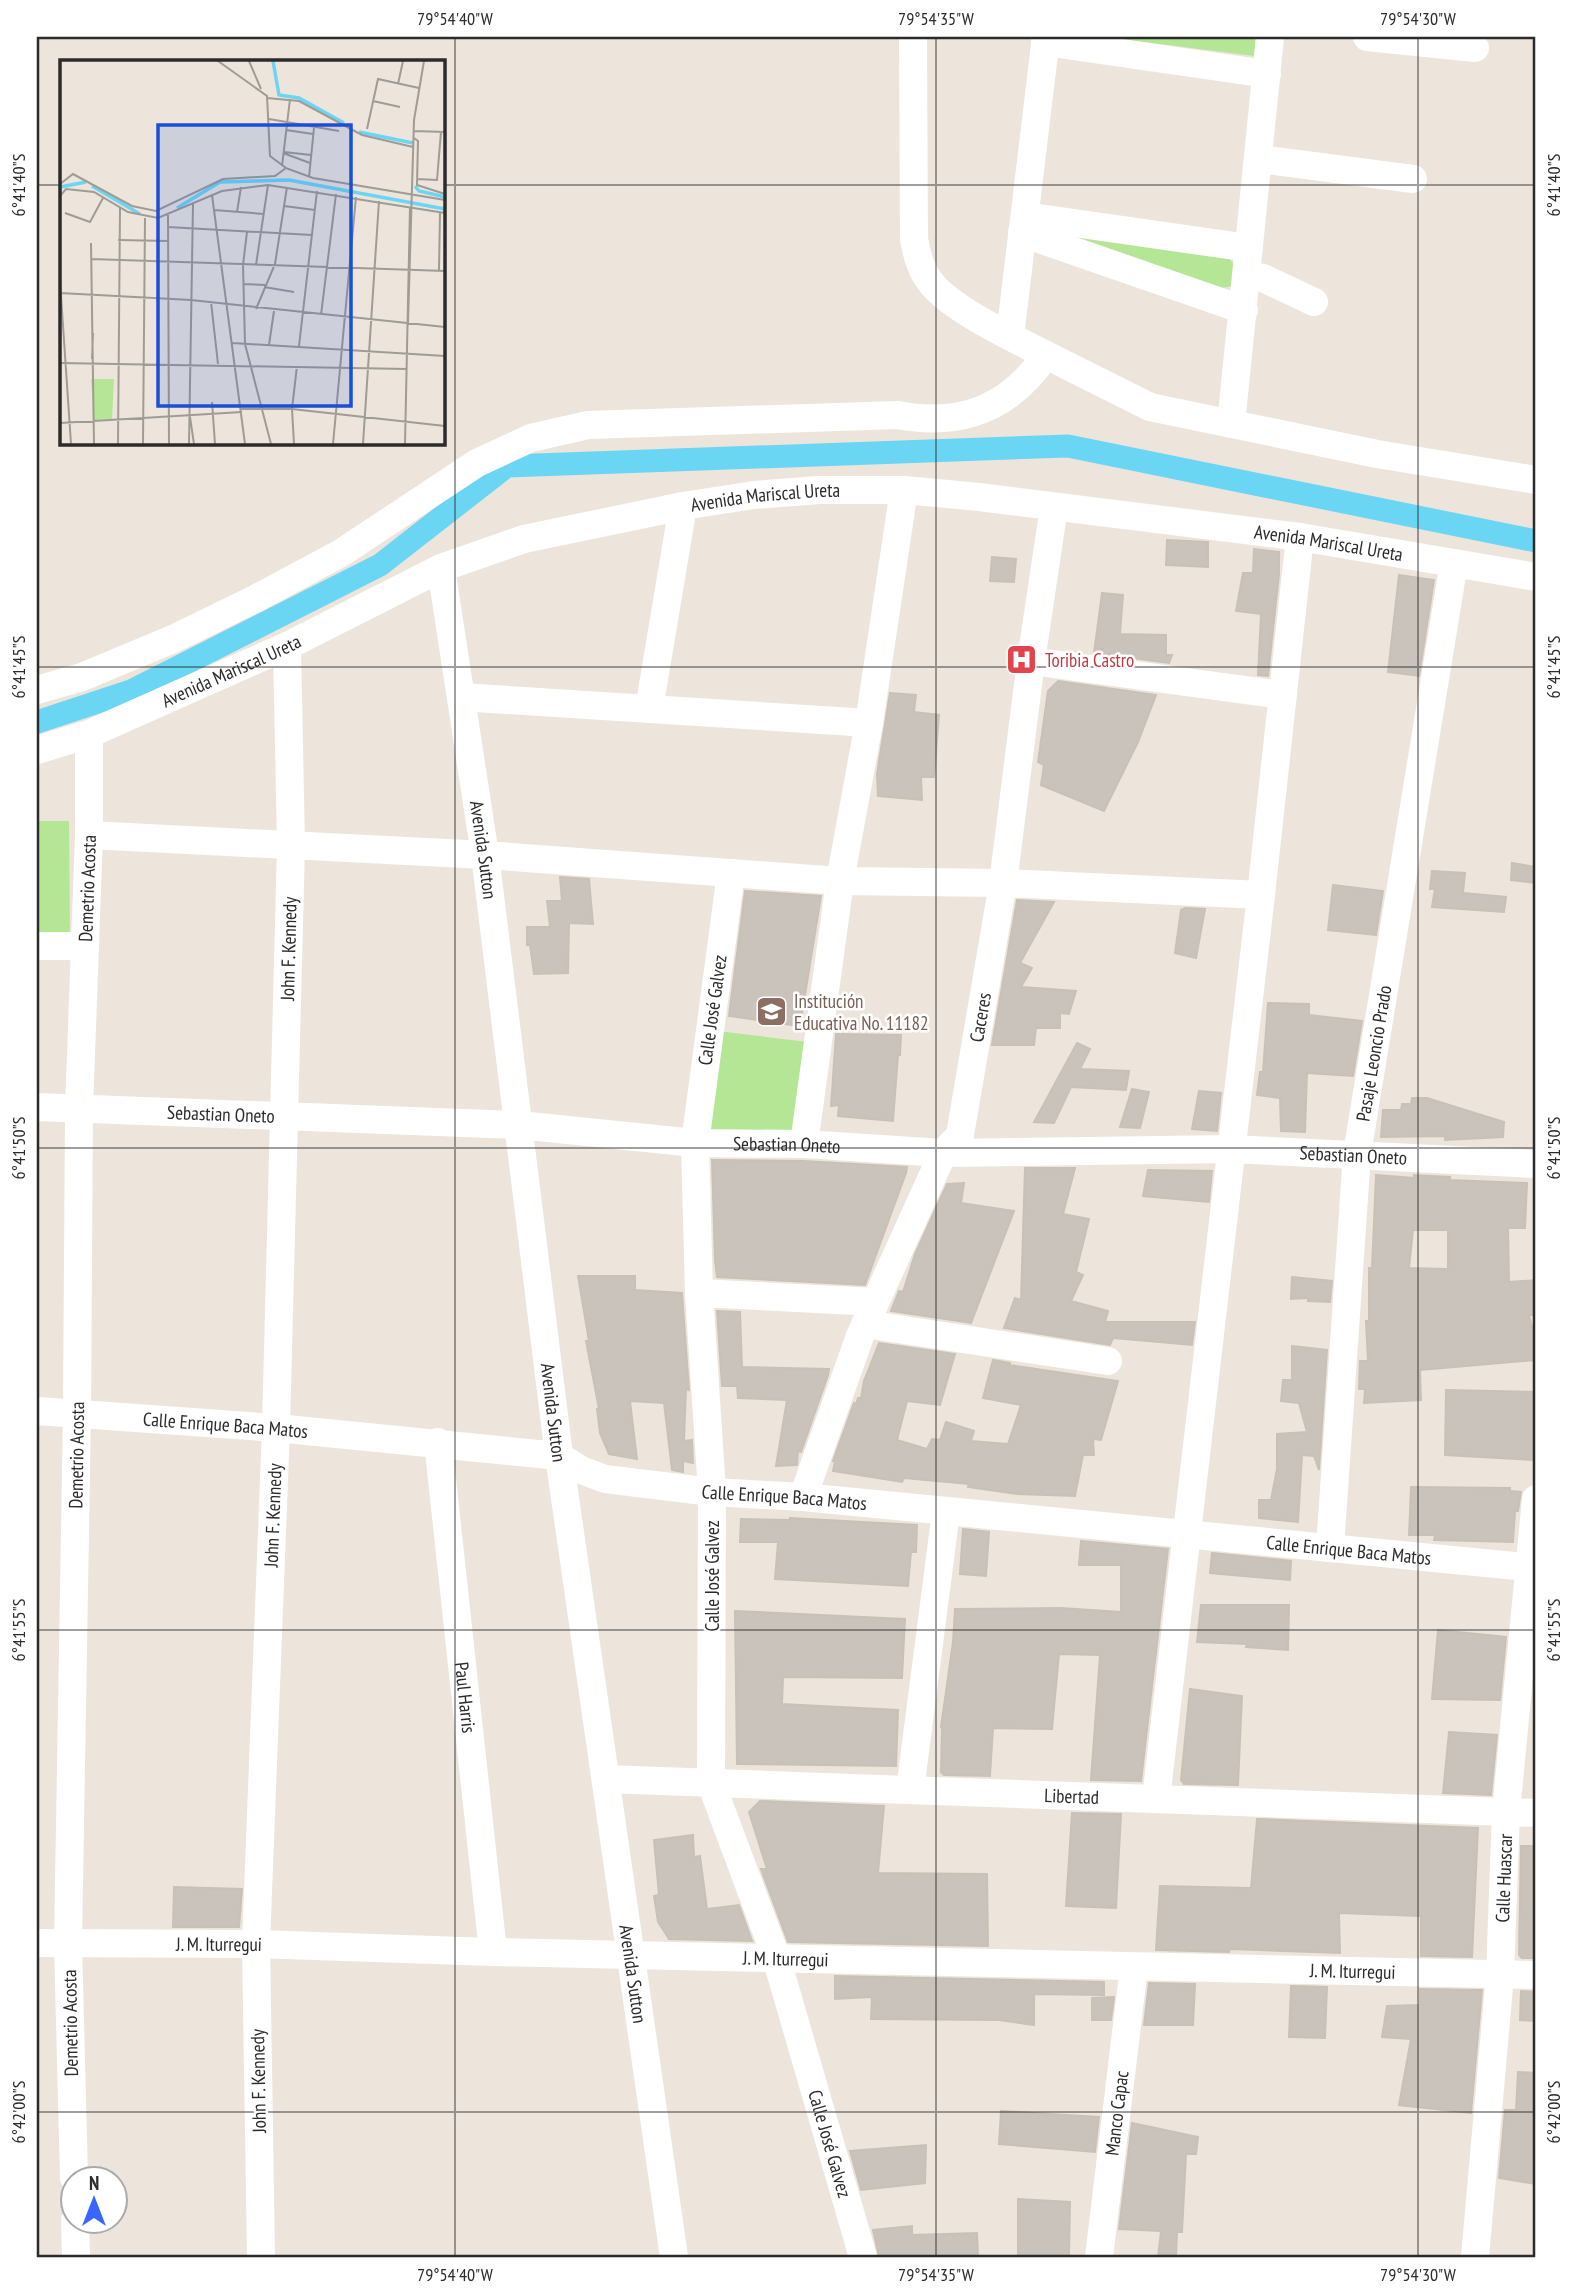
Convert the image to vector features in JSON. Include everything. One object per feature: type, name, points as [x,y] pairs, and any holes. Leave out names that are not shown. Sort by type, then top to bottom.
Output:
[{"type":"street","points":[[913,37],[914,239],[922,269],[940,292],[1010,336],[1150,407],[1377,454],[1536,480]]},
{"type":"street","points":[[1231,425],[1270,37]]},
{"type":"street","points":[[1367,37],[1475,48]]},
{"type":"street","points":[[1010,336],[1045,40],[1267,74]]},
{"type":"street","points":[[1259,159],[1413,179]]},
{"type":"street","points":[[1024,225],[1248,261],[1263,278],[1314,302]]},
{"type":"street","points":[[1024,225],[1244,310]]},
{"type":"street","points":[[37,690],[82,677],[173,639],[291,581],[389,523],[477,463],[531,438],[588,425],[898,415],[916,419],[954,418],[990,407],[1006,397],[1021,386],[1046,355]]},
{"type":"street","name":"Avenida Mariscal Ureta","points":[[37,750],[89,734],[287,646],[441,568],[524,539],[683,506],[754,495],[819,490],[904,490],[1300,537],[1536,578]]},
{"type":"street","points":[[804,1144],[840,881],[869,723],[904,490]]},
{"type":"street","points":[[649,709],[683,506]]},
{"type":"street","name":"Caceres","points":[[803,1497],[870,1313],[943,1153],[960,1135],[1003,883],[1054,507]]},
{"type":"street","points":[[1156,1799],[1300,537]]},
{"type":"street","name":"Pasaje Leoncio Prado","points":[[1330,1548],[1357,1154],[1454,563]]},
{"type":"street","name":"Avenida Sutton","points":[[441,568],[485,855],[559,1456],[674,2257]]},
{"type":"street","name":"John F. Kennedy","points":[[261,2257],[256,1944],[276,1428],[292,846],[287,646]]},
{"type":"street","points":[[1031,661],[1283,695]]},
{"type":"street","points":[[461,697],[869,723]]},
{"type":"street","name":"Demetrio Acosta","points":[[74,2164],[68,1943],[79,1109],[89,835],[89,734]]},
{"type":"street","points":[[89,835],[485,855],[840,881],[1003,883],[1261,895]]},
{"type":"street","name":"Calle José Galvez","points":[[730,873],[695,1143],[699,1293],[712,1492],[711,1783],[776,1957],[863,2257]]},
{"type":"street","points":[[37,946],[85,946]]},
{"type":"street","name":"Sebastian Oneto","points":[[37,1107],[519,1125],[695,1143],[804,1144],[943,1153],[1231,1149],[1536,1164]]},
{"type":"street","points":[[699,1293],[870,1313],[1108,1361]]},
{"type":"street","name":"Calle Enrique Baca Matos","points":[[37,1411],[438,1442],[559,1456],[581,1470],[605,1479],[712,1492],[803,1497],[1533,1568]]},
{"type":"street","name":"Paul Harris","points":[[438,1442],[493,1952]]},
{"type":"street","name":"Calle Huascar","points":[[1475,2257],[1500,1975],[1506,1812],[1533,1568],[1536,1499]]},
{"type":"street","points":[[910,1790],[946,1512]]},
{"type":"street","name":"Libertad","points":[[606,1779],[1536,1813]]},
{"type":"street","name":"J. M. Iturregui","points":[[37,1943],[256,1944],[493,1952],[1536,1975]]},
{"type":"street","name":"Manco Capac","points":[[1099,2257],[1134,1967]]},
{"type":"street","points":[[75,2234],[76,2257]]},
{"type":"green space","points":[[1105,37],[1256,37],[1254,56]]},
{"type":"green space","points":[[1064,235],[1228,256],[1234,265],[1233,286],[1221,288]]},
{"type":"green space","points":[[37,821],[69,821],[70,937],[37,938]]},
{"type":"green space","points":[[709,1030],[817,1043],[804,1144],[695,1143]]},
{"type":"building","points":[[1167,540],[1208,542],[1208,567],[1166,565]]},
{"type":"building","points":[[1254,549],[1279,552],[1268,676],[1258,675],[1261,614],[1236,611],[1243,573],[1253,573]]},
{"type":"building","points":[[992,557],[1016,559],[1014,582],[990,581]]},
{"type":"building","points":[[1399,575],[1434,580],[1419,676],[1388,672]]},
{"type":"building","points":[[1102,593],[1123,595],[1120,634],[1166,635],[1166,655],[1172,655],[1169,663],[1094,653]]},
{"type":"building","points":[[1058,681],[1156,695],[1138,742],[1104,811],[1041,785],[1044,765],[1038,762],[1048,691]]},
{"type":"building","points":[[890,693],[916,695],[914,712],[939,715],[934,777],[921,777],[922,800],[878,796],[877,774]]},
{"type":"building","points":[[1512,863],[1536,867],[1536,883],[1511,880]]},
{"type":"building","points":[[1432,871],[1465,873],[1463,893],[1506,897],[1504,912],[1432,907],[1435,889],[1430,889]]},
{"type":"building","points":[[560,877],[589,879],[593,924],[569,923],[568,973],[534,974],[530,945],[527,945],[527,927],[550,927],[547,901],[562,901]]},
{"type":"building","points":[[1333,885],[1383,891],[1376,935],[1328,930]]},
{"type":"building","points":[[745,891],[821,896],[800,1026],[729,1016]]},
{"type":"building","points":[[1017,900],[1054,902],[1020,963],[1032,968],[1021,987],[1076,991],[1069,1014],[1060,1013],[1060,1028],[1036,1028],[1034,1045],[992,1045]]},
{"type":"building","points":[[1205,909],[1196,958],[1175,953],[1181,910]]},
{"type":"building","points":[[1268,1003],[1309,1004],[1309,1015],[1362,1021],[1353,1076],[1307,1073],[1305,1132],[1281,1131],[1280,1098],[1257,1095],[1260,1072],[1263,1072]]},
{"type":"building","points":[[836,1034],[901,1035],[893,1121],[838,1116],[839,1105],[831,1106]]},
{"type":"building","points":[[1077,1043],[1090,1049],[1080,1069],[1129,1071],[1126,1090],[1071,1087],[1054,1123],[1034,1122]]},
{"type":"building","points":[[1132,1089],[1149,1092],[1140,1128],[1120,1127]]},
{"type":"building","points":[[1199,1091],[1221,1093],[1217,1131],[1192,1129]]},
{"type":"building","points":[[1412,1098],[1427,1098],[1504,1122],[1503,1137],[1445,1140],[1445,1136],[1381,1137],[1383,1110],[1401,1110],[1402,1104],[1411,1104]]},
{"type":"building","points":[[712,1160],[803,1161],[907,1167],[865,1285],[717,1277]]},
{"type":"building","points":[[1025,1168],[1075,1168],[1063,1214],[1089,1219],[1076,1272],[1083,1275],[1071,1301],[1108,1311],[1105,1322],[1195,1322],[1192,1345],[1113,1338],[1110,1345],[1004,1328],[1015,1298],[1021,1300]]},
{"type":"building","points":[[1148,1170],[1212,1171],[1209,1202],[1143,1196]]},
{"type":"building","points":[[1376,1175],[1527,1183],[1525,1228],[1508,1228],[1509,1282],[1536,1280],[1536,1315],[1529,1315],[1536,1343],[1536,1360],[1420,1370],[1421,1400],[1364,1403],[1365,1389],[1359,1389],[1360,1361],[1368,1361],[1366,1321],[1369,1321],[1369,1268],[1372,1268]],"holes":[[[1413,1230],[1448,1230],[1448,1269],[1409,1268]]]},
{"type":"building","points":[[964,1183],[961,1203],[1014,1211],[971,1323],[891,1311],[899,1291],[903,1292],[915,1254],[947,1184]]},
{"type":"building","points":[[578,1276],[635,1276],[635,1290],[682,1293],[689,1390],[686,1389],[684,1441],[692,1440],[693,1463],[683,1461],[683,1472],[672,1470],[664,1403],[630,1401],[637,1459],[609,1454],[600,1433],[599,1409],[586,1341],[589,1341]]},
{"type":"building","points":[[1292,1277],[1332,1281],[1330,1302],[1308,1301],[1308,1298],[1291,1299]]},
{"type":"building","points":[[717,1311],[740,1312],[742,1367],[829,1369],[801,1452],[798,1451],[797,1465],[776,1466],[787,1400],[738,1398],[737,1386],[722,1386]]},
{"type":"building","points":[[879,1343],[955,1354],[940,1405],[907,1401],[897,1440],[927,1449],[932,1439],[940,1440],[946,1422],[974,1431],[971,1441],[1008,1444],[1021,1405],[983,1398],[993,1360],[1010,1363],[1009,1365],[1118,1381],[1101,1440],[1093,1439],[1094,1455],[1083,1455],[1075,1496],[1017,1494],[968,1487],[969,1484],[904,1478],[902,1482],[833,1471],[833,1461],[854,1403],[861,1398],[864,1381]]},
{"type":"building","points":[[1292,1346],[1327,1350],[1319,1470],[1314,1456],[1302,1455],[1298,1522],[1259,1518],[1259,1500],[1271,1500],[1277,1469],[1277,1434],[1307,1432],[1299,1403],[1281,1401],[1283,1380],[1292,1380]]},
{"type":"building","points":[[1446,1390],[1536,1392],[1534,1460],[1445,1455]]},
{"type":"building","points":[[1411,1487],[1510,1488],[1510,1491],[1521,1492],[1518,1511],[1515,1511],[1513,1542],[1434,1540],[1435,1535],[1409,1535]]},
{"type":"building","points":[[790,1518],[917,1525],[916,1552],[911,1552],[908,1586],[775,1579],[778,1542],[740,1542],[741,1519]]},
{"type":"building","points":[[963,1529],[989,1532],[986,1576],[960,1574]]},
{"type":"building","points":[[1081,1541],[1168,1549],[1141,1781],[1091,1780],[1100,1655],[1059,1654],[1052,1729],[993,1728],[990,1776],[944,1775],[941,1772],[941,1727],[955,1609],[1061,1608],[1121,1612],[1121,1565],[1079,1565]]},
{"type":"building","points":[[1212,1553],[1291,1561],[1290,1580],[1210,1573]]},
{"type":"building","points":[[1201,1605],[1289,1605],[1288,1650],[1246,1647],[1247,1644],[1197,1642]]},
{"type":"building","points":[[735,1611],[905,1619],[902,1678],[783,1677],[782,1704],[898,1710],[896,1766],[737,1764]]},
{"type":"building","points":[[1438,1630],[1506,1637],[1500,1700],[1432,1699]]},
{"type":"building","points":[[1190,1689],[1242,1696],[1238,1785],[1184,1784],[1181,1780]]},
{"type":"building","points":[[1449,1732],[1497,1735],[1491,1795],[1443,1793]]},
{"type":"building","points":[[760,1801],[884,1806],[878,1873],[987,1874],[988,1946],[788,1942],[761,1869],[767,1869],[749,1812]]},
{"type":"building","points":[[1072,1813],[1121,1814],[1116,1908],[1066,1906]]},
{"type":"building","points":[[1257,1819],[1478,1828],[1472,1957],[1421,1956],[1421,1916],[1339,1913],[1340,1953],[1230,1949],[1229,1952],[1156,1950],[1160,1886],[1251,1888]]},
{"type":"building","points":[[693,1835],[694,1857],[700,1856],[707,1909],[739,1905],[752,1941],[669,1939],[658,1922],[654,1896],[659,1895],[654,1840]]},
{"type":"building","points":[[1521,1846],[1536,1846],[1536,1958],[1522,1958],[1519,1955]]},
{"type":"building","points":[[174,1887],[242,1889],[239,1927],[173,1927]]},
{"type":"building","points":[[835,1976],[1104,1982],[1104,1995],[1034,1994],[1034,2025],[999,2020],[871,2019],[872,1997],[835,1999]]},
{"type":"building","points":[[1149,1983],[1195,1984],[1193,2025],[1144,2025]]},
{"type":"building","points":[[1291,1986],[1327,1987],[1325,2038],[1289,2037]]},
{"type":"building","points":[[1420,1989],[1482,1990],[1471,2113],[1399,2105],[1411,2039],[1382,2037],[1387,2006],[1420,2005]]},
{"type":"building","points":[[1521,1991],[1536,1992],[1536,2021],[1520,2020]]},
{"type":"building","points":[[1114,1997],[1111,2020],[1092,2020],[1092,1998]]},
{"type":"building","points":[[1518,2072],[1536,2073],[1536,2184],[1499,2178],[1505,2110],[1516,2110]]},
{"type":"building","points":[[1001,2111],[1099,2117],[1095,2152],[999,2144]]},
{"type":"building","points":[[1132,2123],[1198,2137],[1196,2154],[1186,2154],[1182,2232],[1177,2232],[1176,2257],[1158,2257],[1161,2231],[1119,2229]]},
{"type":"building","points":[[926,2145],[925,2183],[861,2190],[850,2151]]},
{"type":"building","points":[[1018,2199],[1070,2202],[1069,2257],[1018,2257]]},
{"type":"building","points":[[912,2226],[912,2235],[977,2233],[978,2257],[879,2257],[873,2230]]},
{"type":"waterway","points":[[37,722],[131,691],[380,565],[507,466],[1068,446],[1536,541]]},
{"type":"place","name":"Toribia Castro","points":[[1022,660]]},
{"type":"place","name":"Institución Educativa No. 11182","points":[[771,1012]]}]
